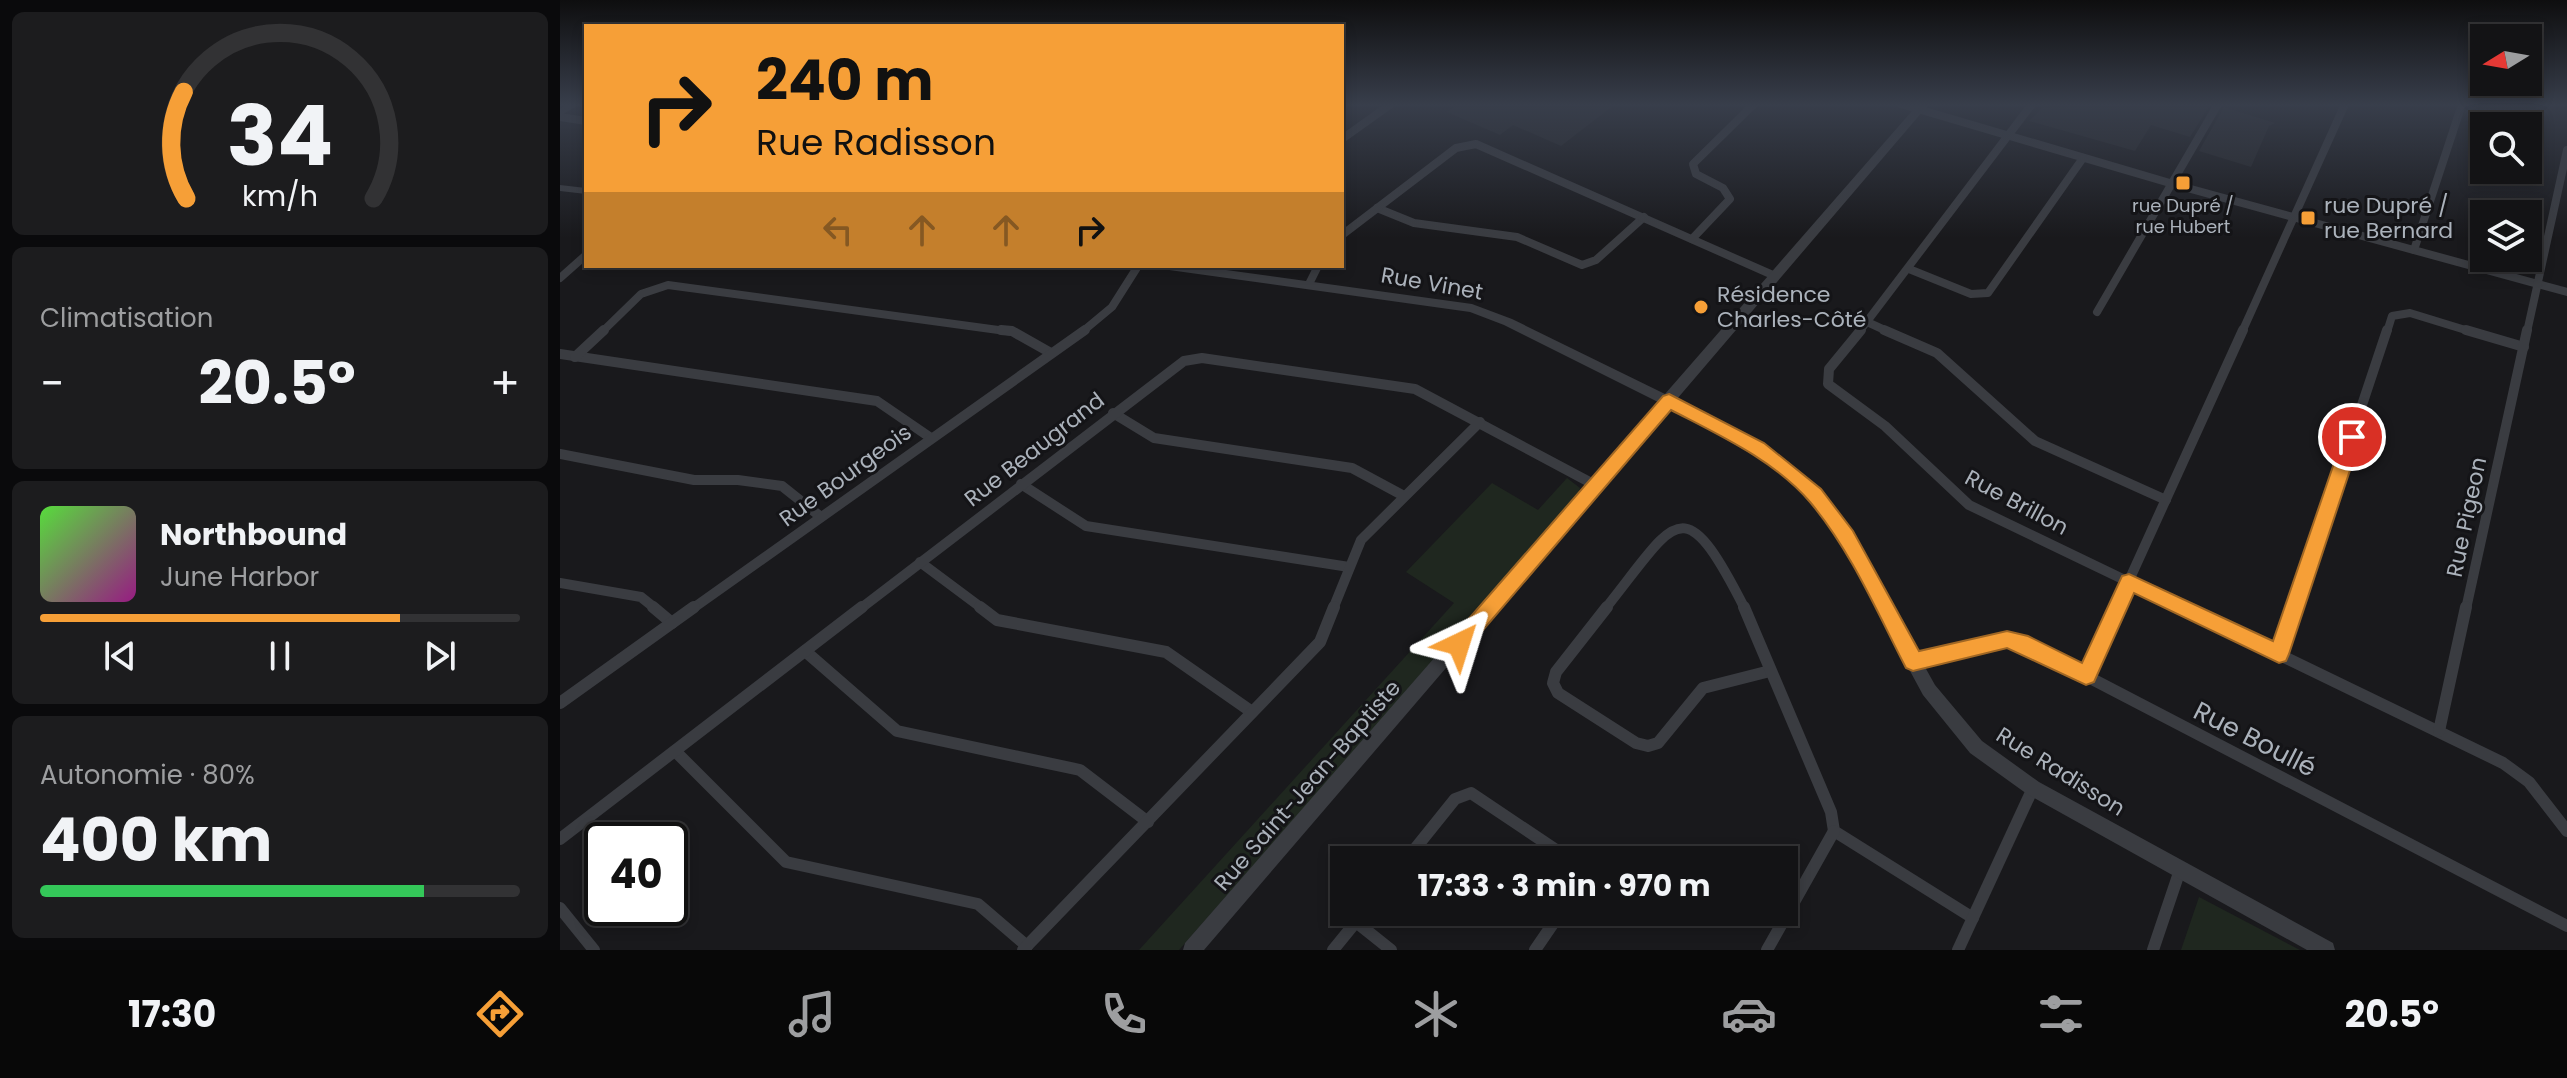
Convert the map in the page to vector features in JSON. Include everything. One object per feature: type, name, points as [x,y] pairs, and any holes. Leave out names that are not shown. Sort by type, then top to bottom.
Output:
[{"type":"street","points":[[1344,233],[1456,148]]},
{"type":"street","points":[[1483,148],[1775,276]]},
{"type":"street","points":[[1692,239],[1730,199],[1723,188],[1696,174],[1693,164],[1709,148]]},
{"type":"street","name":"Rue Saint-Jean-Baptiste","points":[[1192,950],[1597,486],[1886,148]]},
{"type":"street","name":"Rue Brillon","points":[[1998,148],[1909,269],[1827,371],[1827,381],[1832,388],[1885,426],[1964,502],[2439,731]]},
{"type":"street","points":[[2050,148],[2567,292]]},
{"type":"street","points":[[2097,312],[2192,148]]},
{"type":"street","points":[[2086,676],[2325,148]]},
{"type":"street","points":[[2414,250],[2447,148]]},
{"type":"street","name":"Rue Pigeon","points":[[2439,731],[2567,150]]},
{"type":"street","points":[[1909,269],[1971,294],[1986,294],[2083,158]]},
{"type":"street","points":[[560,188],[584,191]]},
{"type":"street","points":[[1377,208],[1414,223],[1517,237],[1582,265],[1595,262],[1644,217]]},
{"type":"street","points":[[560,278],[584,257]]},
{"type":"street","points":[[560,263],[574,265]]},
{"type":"street","name":"Rue Bourgeois","points":[[560,703],[1109,310],[1137,268]]},
{"type":"street","name":"Rue Vinet","points":[[1185,268],[1433,300],[1481,311],[1669,401]]},
{"type":"street","points":[[1309,284],[1317,268]]},
{"type":"street","points":[[575,357],[641,294],[668,285],[1012,331],[1051,353]]},
{"type":"street","points":[[2279,654],[2392,316],[2410,313],[2524,347]]},
{"type":"street","points":[[1865,321],[1933,351],[2035,441],[2166,500]]},
{"type":"street","points":[[560,354],[877,401],[931,438]]},
{"type":"street","name":"Rue Beaugrand","points":[[560,839],[1177,364],[1199,358],[1410,387],[1597,486]]},
{"type":"street","name":"Rue Radisson","points":[[1669,401],[1758,448],[1815,495],[1846,537],[1935,700],[1958,729],[1986,755],[2033,788],[2326,950]]},
{"type":"street","points":[[1113,413],[1154,438],[1352,468],[1404,496]]},
{"type":"street","points":[[675,751],[786,862],[978,904],[1025,948],[1323,639],[1349,567],[1364,536],[1480,422]]},
{"type":"street","points":[[560,454],[694,480],[738,480],[782,486],[821,517]]},
{"type":"street","points":[[1021,484],[1086,526],[1349,567]]},
{"type":"street","points":[[1767,950],[1834,831],[1831,812],[1770,671],[1721,560],[1696,531],[1683,526],[1666,533],[1556,672],[1553,683],[1562,696],[1636,743],[1650,746],[1662,741],[1701,689],[1770,671]]},
{"type":"street","points":[[920,562],[997,620],[1166,652],[1252,712]]},
{"type":"street","points":[[560,583],[637,596],[672,623]]},
{"type":"street","name":"Rue Boullé","points":[[1913,662],[2007,640],[2021,642],[2567,926]]},
{"type":"street","points":[[805,651],[897,731],[1073,768],[1094,777],[1148,822]]},
{"type":"street","points":[[2439,731],[2523,777],[2567,831]]},
{"type":"street","points":[[1958,950],[2033,788]]},
{"type":"street","points":[[1417,846],[1455,799],[1471,793],[1550,846]]},
{"type":"street","points":[[1834,831],[1973,918]]},
{"type":"street","points":[[2153,950],[2180,870]]},
{"type":"street","points":[[560,908],[594,950]]},
{"type":"street","points":[[1333,950],[1353,926]]},
{"type":"street","points":[[1368,926],[1391,950]]},
{"type":"street","points":[[1535,950],[1551,926]]},
{"type":"shaded area","points":[[2201,148],[2259,148],[2251,167],[2199,151]]},
{"type":"shaded area","points":[[1567,478],[1580,488],[1578,497],[1179,950],[1139,950],[1454,603],[1406,572],[1492,483],[1538,510]]},
{"type":"shaded area","points":[[2201,898],[2300,950],[2181,950]]},
{"type":"place","name":"rue Dupré / rue Hubert","points":[[2183,183]]},
{"type":"place","name":"rue Dupré / rue Bernard","points":[[2308,218]]},
{"type":"place","name":"Résidence Charles-Côté","points":[[1701,307]]},
{"type":"route","points":[[1459,644],[1669,401],[1758,448],[1815,495],[1846,537],[1913,662],[2007,640],[2021,642],[2086,676],[2129,582],[2279,654],[2352,437]]}]
